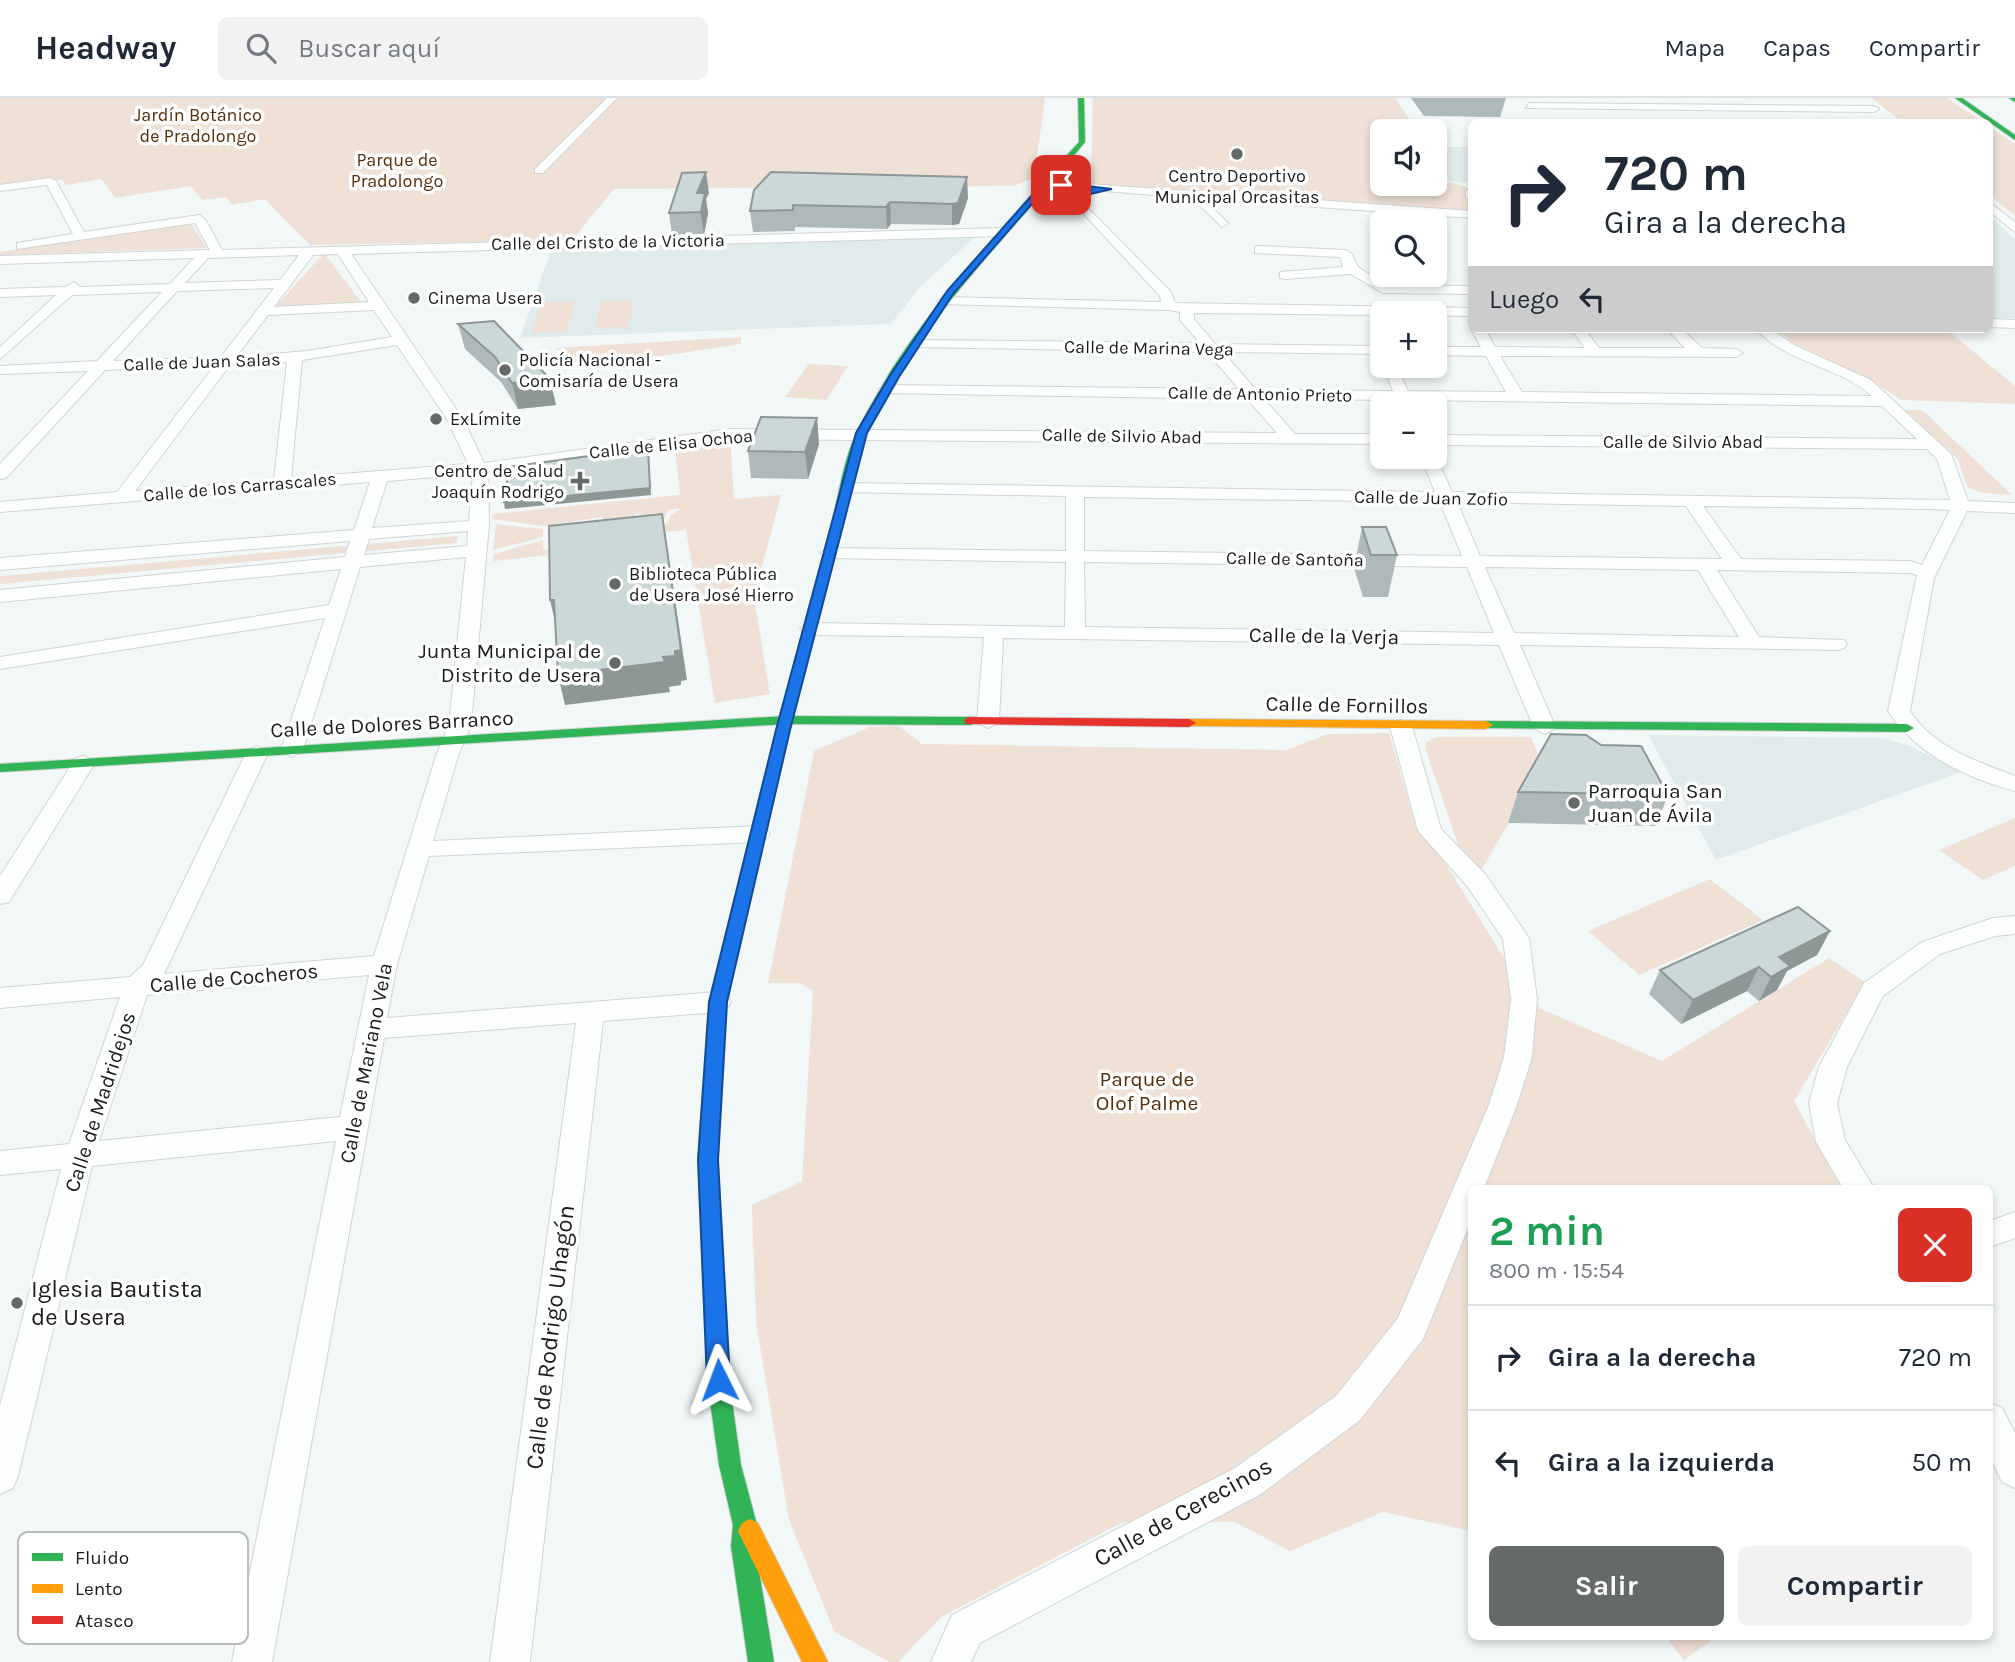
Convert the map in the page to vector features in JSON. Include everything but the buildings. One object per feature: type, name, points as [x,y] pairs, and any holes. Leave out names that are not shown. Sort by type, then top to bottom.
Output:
[{"type":"main road","points":[[761,1662],[743,1546],[745,1525],[730,1465],[717,1356],[708,1160],[718,1002],[786,720],[862,433],[886,390],[944,301],[1082,142],[1082,98]]},
{"type":"main road","points":[[1958,98],[1988,119]]},
{"type":"main road","points":[[1975,98],[2015,125]]},
{"type":"main road","points":[[1992,98],[2015,113]]},
{"type":"main road","points":[[1993,123],[2015,138]]},
{"type":"main road","name":"Calle de Dolores Barranco","points":[[0,768],[786,720]]},
{"type":"main road","name":"Calle de Fornillos","points":[[786,720],[1545,728],[1907,728]]},
{"type":"main road","points":[[745,1525],[758,1542],[815,1662]]},
{"type":"street","points":[[539,171],[612,98]]},
{"type":"street","points":[[1663,98],[1688,119]]},
{"type":"street","points":[[1861,98],[1884,118]]},
{"type":"street","points":[[1526,102],[1874,109]]},
{"type":"street","points":[[1526,102],[1541,119]]},
{"type":"street","points":[[0,188],[50,181],[80,236]]},
{"type":"street","points":[[1041,189],[1108,189],[1468,215]]},
{"type":"street","points":[[1079,191],[1166,295],[1169,306]]},
{"type":"street","points":[[1198,196],[1197,200],[1222,223]]},
{"type":"street","points":[[1993,209],[2015,228]]},
{"type":"street","points":[[0,250],[199,219],[216,250],[173,288],[2,469]]},
{"type":"street","name":"Calle del Cristo de la Victoria","points":[[0,260],[1002,232]]},
{"type":"street","points":[[344,249],[342,253],[455,419],[481,468]]},
{"type":"street","points":[[122,497],[310,250]]},
{"type":"street","points":[[1259,250],[1346,254],[1348,265],[1353,270],[1383,289],[1468,290]]},
{"type":"street","points":[[0,355],[106,257]]},
{"type":"street","points":[[1285,275],[1353,270]]},
{"type":"street","points":[[0,293],[285,284]]},
{"type":"street","points":[[944,301],[1468,314]]},
{"type":"street","points":[[264,311],[379,306]]},
{"type":"street","points":[[1187,309],[1187,320],[1290,438]]},
{"type":"street","points":[[1368,311],[1370,316]]},
{"type":"street","points":[[1993,323],[2015,324]]},
{"type":"street","points":[[10,329],[29,328]]},
{"type":"street","points":[[1480,333],[1516,397]]},
{"type":"street","points":[[1581,333],[1596,353]]},
{"type":"street","points":[[1678,333],[1698,354]]},
{"type":"street","points":[[1768,333],[1789,348],[1866,383],[1945,457],[1962,506],[1925,578],[1899,711],[1907,728],[1946,754],[2015,783]]},
{"type":"street","name":"Calle de Juan Salas","points":[[0,370],[226,361],[246,363],[295,359],[402,340]]},
{"type":"street","name":"Calle de Marina Vega","points":[[916,344],[1213,349],[1370,342]]},
{"type":"street","points":[[1447,351],[1736,353]]},
{"type":"street","points":[[282,484],[295,359]]},
{"type":"street","name":"Calle de Antonio Prieto","points":[[886,390],[1252,394],[1370,399]]},
{"type":"street","name":"Calle de Antonio Prieto","points":[[1447,399],[1516,397],[1886,401]]},
{"type":"street","name":"Calle de Elisa Ochoa","points":[[481,468],[711,435],[862,433]]},
{"type":"street","name":"Calle de Silvio Abad","points":[[862,433],[1370,439]]},
{"type":"street","name":"Calle de Silvio Abad","points":[[1447,440],[1931,444]]},
{"type":"street","name":"Calle de los Carrascales","points":[[0,507],[481,468]]},
{"type":"street","name":"Calle de Mariano Vela","points":[[252,1662],[384,964],[460,725],[478,550],[481,468]]},
{"type":"street","points":[[1434,469],[1545,728]]},
{"type":"street","points":[[292,750],[380,476]]},
{"type":"street","name":"Calle de Juan Zofio","points":[[847,488],[2015,508]]},
{"type":"street","points":[[1075,493],[1076,632]]},
{"type":"street","points":[[1691,501],[1735,564]]},
{"type":"street","points":[[0,564],[480,525]]},
{"type":"street","points":[[0,596],[478,550]]},
{"type":"street","points":[[148,582],[164,551]]},
{"type":"street","name":"Calle de Santoña","points":[[829,553],[1910,567],[1929,572]]},
{"type":"street","points":[[1704,565],[1753,643]]},
{"type":"street","points":[[0,663],[337,610]]},
{"type":"street","name":"Calle de la Verja","points":[[810,629],[1838,644]]},
{"type":"street","points":[[988,722],[995,631]]},
{"type":"street","name":"Calle de Cerecinos","points":[[1401,726],[1430,831],[1477,881],[1516,939],[1524,999],[1518,1057],[1503,1105],[1470,1185]]},
{"type":"street","name":"Calle de Madridejos","points":[[0,1476],[79,1157],[137,986],[153,971],[257,752]]},
{"type":"street","points":[[0,896],[83,763]]},
{"type":"street","points":[[419,849],[758,834]]},
{"type":"street","points":[[1858,1185],[1831,1142],[1823,1103],[1833,1067],[1873,990],[1931,948],[1993,927],[2015,925]]},
{"type":"street","name":"Calle de Cocheros","points":[[0,998],[384,964]]},
{"type":"street","points":[[373,1029],[718,1002]]},
{"type":"street","name":"Calle de Rodrigo Uhagón","points":[[510,1662],[591,1011]]},
{"type":"street","points":[[0,1163],[352,1128]]},
{"type":"street","name":"Calle de Cerecinos","points":[[951,1662],[966,1629],[1248,1481],[1348,1408],[1410,1328],[1468,1189]]},
{"type":"street","points":[[1993,1233],[2015,1225]]},
{"type":"street","points":[[1993,1426],[2015,1470]]},
{"type":"shaded area","points":[[1447,147],[1468,147],[1468,183],[1450,182],[1447,178]]},
{"type":"shaded area","points":[[1993,220],[2015,239],[2015,318],[1993,318]]},
{"type":"shaded area","points":[[978,234],[919,288],[891,324],[520,338],[552,248]]},
{"type":"shaded area","points":[[1648,735],[1883,738],[1910,746],[1961,772],[1716,860]]},
{"type":"green space","name":"Parque de Pradolongo","points":[[0,98],[1045,98],[1034,178],[1013,186],[614,189],[572,240],[310,245],[265,199],[232,205],[226,197],[202,200],[191,186],[115,198],[101,179],[66,185],[63,180],[39,179],[0,185]]},
{"type":"green space","name":"Centro Deportivo Municipal Orcasitas","points":[[1093,98],[1395,98],[1409,119],[1370,119],[1370,196],[1447,196],[1447,183],[1453,183],[1468,188],[1468,211],[1087,186],[1080,177],[1091,177]]},
{"type":"green space","points":[[1872,98],[1947,98],[1978,119],[1898,119]]},
{"type":"green space","points":[[1993,129],[2015,144],[2015,216],[1993,198]]},
{"type":"green space","points":[[190,222],[207,248],[0,255],[0,252]]},
{"type":"green space","points":[[324,253],[362,303],[275,307]]},
{"type":"green space","points":[[634,300],[629,327],[595,328],[600,302]]},
{"type":"green space","points":[[575,301],[567,332],[532,333],[541,302]]},
{"type":"green space","points":[[1782,333],[1951,333],[2015,386],[2015,404],[1901,400],[1873,381],[1792,342]]},
{"type":"green space","points":[[741,337],[741,344],[589,367],[554,348]]},
{"type":"green space","points":[[809,364],[848,366],[826,400],[785,397]]},
{"type":"green space","points":[[1905,410],[1922,410],[2012,495],[1982,493],[1967,487],[1958,459]]},
{"type":"green space","points":[[730,434],[734,499],[781,495],[754,597],[770,694],[715,703],[686,530],[662,532],[671,515],[682,508],[668,510],[658,530],[646,516],[636,513],[626,534],[615,521],[603,520],[602,517],[543,526],[492,519],[492,514],[680,495],[674,440]]},
{"type":"green space","points":[[496,524],[543,529],[543,537],[493,550]]},
{"type":"green space","points":[[458,536],[457,543],[0,584],[0,576]]},
{"type":"green space","points":[[543,540],[543,550],[595,544],[595,550],[493,561],[494,554]]},
{"type":"green space","name":"Parque de Olof Palme","points":[[899,726],[922,744],[1286,750],[1328,734],[1389,733],[1416,828],[1441,856],[1515,976],[1541,1009],[1662,1061],[1829,958],[1865,982],[1794,1101],[1839,1185],[1468,1185],[1468,1530],[1383,1512],[1290,1551],[1235,1522],[1123,1522],[941,1617],[898,1662],[889,1662],[834,1631],[789,1520],[756,1322],[752,1205],[802,1181],[813,991],[800,983],[768,983],[814,751],[870,727]]},
{"type":"green space","points":[[1437,737],[1531,737],[1542,765],[1481,871],[1460,850],[1425,748],[1426,742]]},
{"type":"green space","points":[[2015,818],[2015,866],[1983,880],[1939,850]]},
{"type":"green space","points":[[1710,879],[1763,920],[1639,975],[1588,931]]},
{"type":"green space","points":[[1668,1640],[1712,1640],[1684,1660]]},
{"type":"traffic: fast","points":[[837,525],[850,466],[862,432],[883,392],[933,316],[1082,142],[1081,98]]},
{"type":"traffic: fast","points":[[1958,98],[1988,119]]},
{"type":"traffic: fast","points":[[1993,123],[2015,138]]},
{"type":"traffic: fast","points":[[0,768],[786,720],[971,721]]},
{"type":"traffic: fast","points":[[1486,725],[1907,728]]},
{"type":"traffic: fast","points":[[731,946],[718,1002],[708,1160],[718,1380],[730,1465],[745,1525],[743,1546],[761,1662]]},
{"type":"traffic: slow","points":[[731,946],[783,730],[837,525]]},
{"type":"traffic: slow","points":[[1189,723],[1486,725]]},
{"type":"traffic: slow","points":[[750,1531],[815,1662]]},
{"type":"traffic: jam","points":[[971,721],[1189,723]]},
{"type":"place","name":"Centro Deportivo Municipal Orcasitas","points":[[1237,154]]},
{"type":"place","name":"Cinema Usera","points":[[414,298]]},
{"type":"place","name":"Policía Nacional - Comisaría de Usera","points":[[505,370]]},
{"type":"place","name":"ExLímite","points":[[436,419]]},
{"type":"place","name":"Centro de Salud Joaquín Rodrigo","points":[[580,481]]},
{"type":"place","name":"Biblioteca Pública de Usera José Hierro","points":[[615,584]]},
{"type":"place","name":"Junta Municipal de Distrito de Usera","points":[[615,663]]},
{"type":"place","name":"Parroquia San Juan de Ávila","points":[[1574,803]]},
{"type":"place","name":"Iglesia Bautista de Usera","points":[[17,1303]]},
{"type":"route","points":[[719,1380],[708,1160],[718,1002],[783,730],[862,433],[929,321],[950,293],[1036,195],[1073,196],[1091,190],[1108,189],[1061,185]]},
{"type":"park label","name":"Jardín Botánico de Pradolongo","points":[[198,125]]}]
